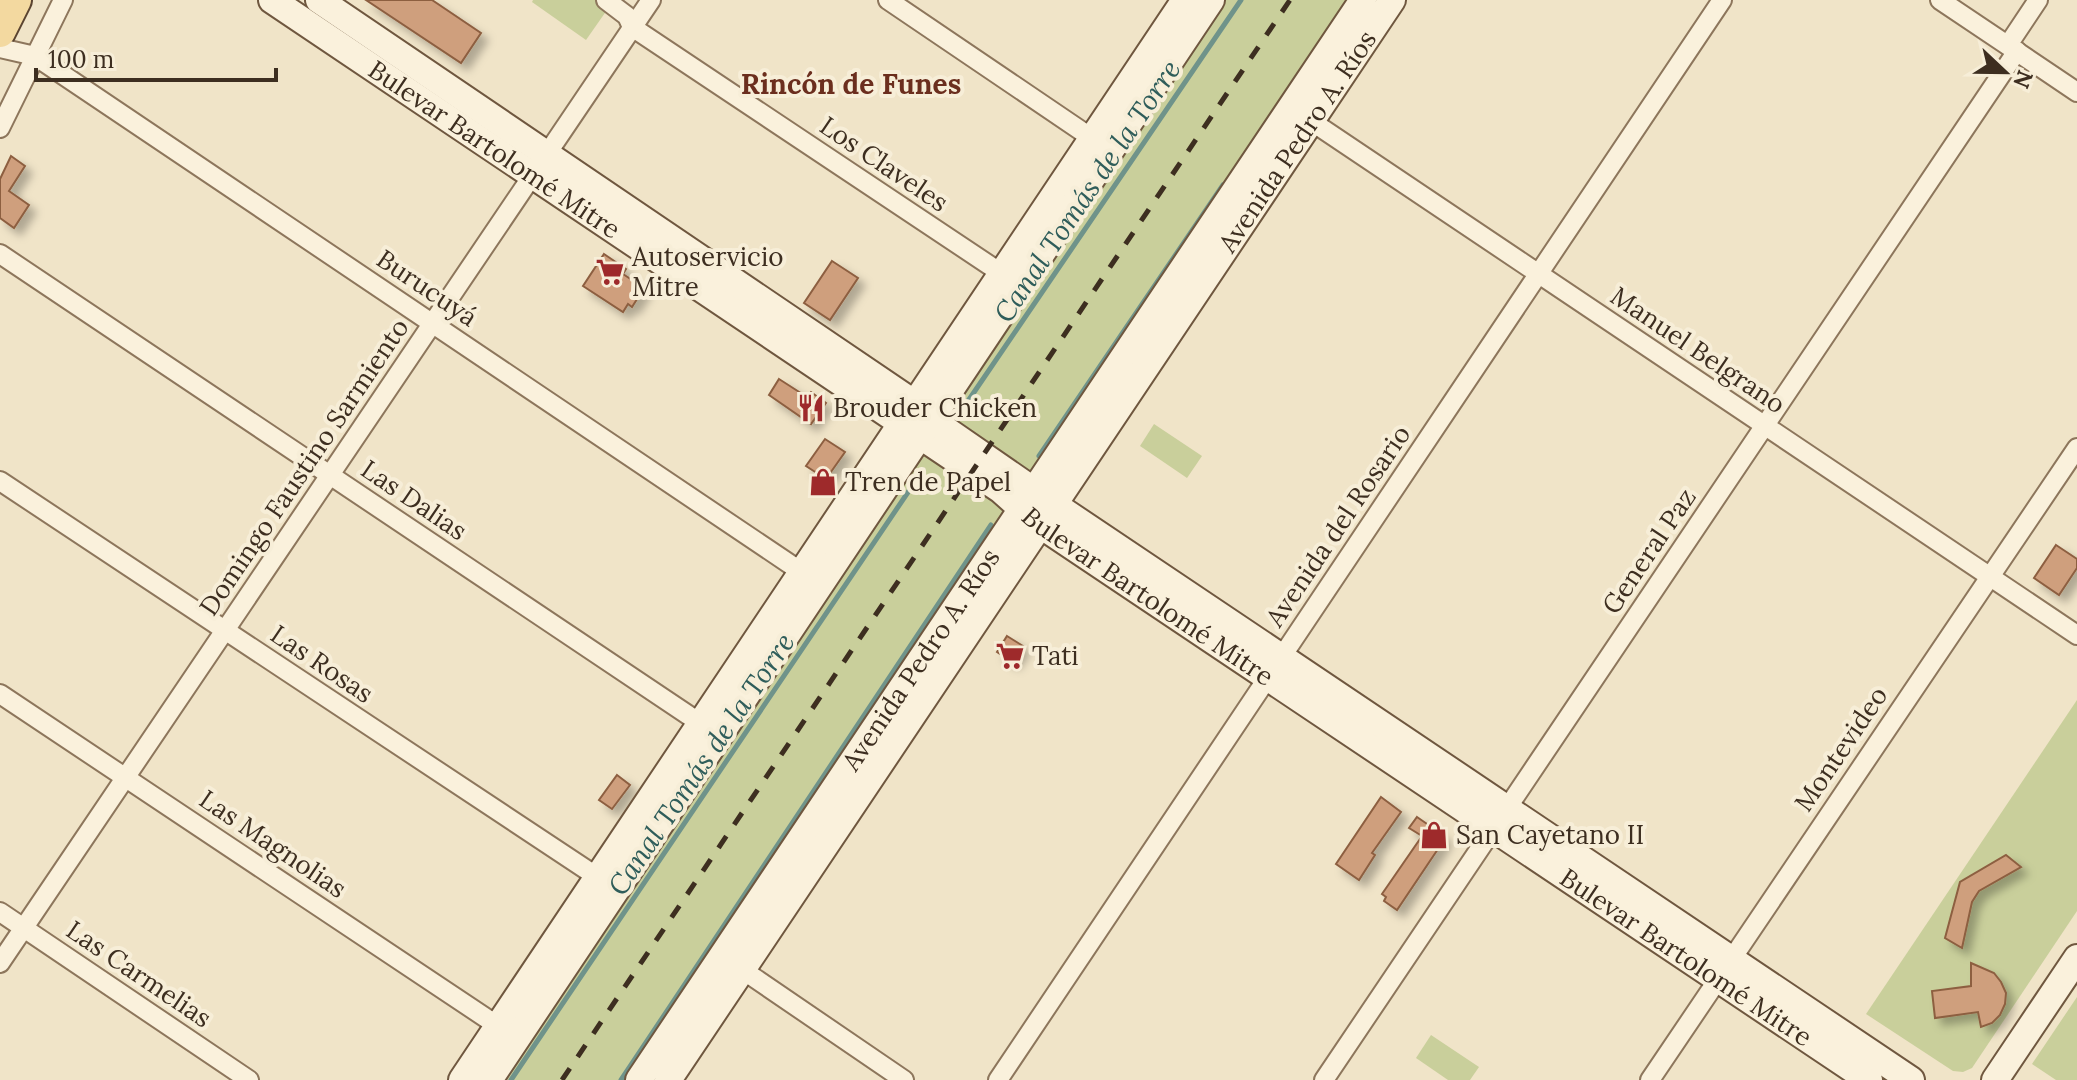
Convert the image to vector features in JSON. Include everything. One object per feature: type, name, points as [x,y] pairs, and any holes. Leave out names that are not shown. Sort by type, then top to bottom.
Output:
[{"type":"main road","points":[[0,32],[16,0]]},
{"type":"main road","name":"Bulevar Bartolomé Mitre","points":[[272,0],[540,165],[917,421],[1037,507],[1724,969],[1911,1080]]},
{"type":"main road","name":"Bulevar Bartolomé Mitre","points":[[319,0],[540,165]]},
{"type":"main road","name":"Avenida Pedro A. Ríos","points":[[1301,115],[1363,0]]},
{"type":"main road","name":"Avenida Pedro A. Ríos","points":[[639,1080],[732,963],[1301,115],[1392,0]]},
{"type":"main road","points":[[462,1080],[508,1032],[1011,280],[1191,4]]},
{"type":"main road","points":[[1995,1080],[2077,958]]},
{"type":"main road","name":"Avenida Pedro A. Ríos","points":[[668,1080],[732,963]]},
{"type":"main road","name":"Bulevar Bartolomé Mitre","points":[[1724,969],[1869,1080]]},
{"type":"main road","points":[[489,1080],[508,1032]]},
{"type":"street","points":[[0,128],[63,0]]},
{"type":"street","name":"Los Claveles","points":[[606,0],[627,16],[632,27],[1011,280]]},
{"type":"street","name":"Domingo Faustino Sarmiento","points":[[0,963],[651,0]]},
{"type":"street","points":[[888,0],[1101,144]]},
{"type":"street","name":"Avenida del Rosario","points":[[998,1080],[1722,0]]},
{"type":"street","points":[[1940,0],[2077,92]]},
{"type":"street","name":"General Paz","points":[[1324,1080],[1765,426],[2012,48],[2038,0]]},
{"type":"street","name":"Burucuyá","points":[[0,48],[35,56],[811,578]]},
{"type":"street","name":"Manuel Belgrano","points":[[1301,115],[2077,635]]},
{"type":"street","name":"Las Dalias","points":[[0,254],[710,730]]},
{"type":"street","name":"Montevideo","points":[[1650,1080],[2077,448]]},
{"type":"street","name":"Las Rosas","points":[[0,481],[607,884]]},
{"type":"street","name":"Las Magnolias","points":[[0,694],[508,1032]]},
{"type":"street","name":"Las Carmelias","points":[[0,912],[249,1080]]},
{"type":"street","points":[[732,963],[904,1080]]},
{"type":"green space","points":[[533,0],[614,0],[586,40]]},
{"type":"green space","points":[[1211,0],[1392,0],[668,1080],[489,1080]]},
{"type":"green space","points":[[1154,424],[1202,456],[1187,478],[1140,446]]},
{"type":"green space","points":[[2077,700],[2077,911],[1972,1068],[1963,1072],[1953,1071],[1866,1014]]},
{"type":"green space","points":[[2077,997],[2077,1080],[2056,1080],[2032,1064]]},
{"type":"green space","points":[[1431,1035],[1479,1067],[1470,1080],[1448,1080],[1416,1058]]},
{"type":"building","points":[[366,0],[432,0],[481,33],[461,63]]},
{"type":"building","points":[[11,156],[25,166],[9,191],[29,205],[14,228],[0,218],[0,179]]},
{"type":"building","points":[[604,254],[626,269],[623,274],[644,288],[632,307],[628,304],[623,312],[583,286]]},
{"type":"building","points":[[832,261],[858,278],[830,320],[804,303]]},
{"type":"building","points":[[779,379],[807,397],[811,392],[826,403],[811,424],[769,395]]},
{"type":"building","points":[[825,439],[845,452],[826,479],[806,466]]},
{"type":"building","points":[[2056,545],[2077,559],[2077,568],[2059,595],[2034,578]]},
{"type":"building","name":"Tati","points":[[1007,636],[1023,646],[1012,662],[997,652]]},
{"type":"building","points":[[617,775],[630,785],[612,809],[599,800]]},
{"type":"building","points":[[1381,797],[1401,812],[1372,853],[1375,855],[1359,880],[1336,864]]},
{"type":"building","points":[[1417,817],[1443,835],[1444,840],[1397,910],[1384,901],[1386,897],[1382,894],[1422,836],[1409,828]]},
{"type":"building","points":[[2006,855],[2021,867],[1979,891],[1972,902],[1962,948],[1945,938],[1960,882]]},
{"type":"building","points":[[1971,963],[1994,973],[2001,982],[2006,993],[2000,1015],[1992,1023],[1981,1027],[1978,1012],[1935,1018],[1932,991],[1971,986]]},
{"type":"waterway","name":"Canal Tomás de la Torre","points":[[966,404],[1241,0]]},
{"type":"waterway","points":[[1039,456],[1223,185]]},
{"type":"waterway","name":"Canal Tomás de la Torre","points":[[511,1080],[923,470]]},
{"type":"waterway","points":[[621,1080],[991,525]]},
{"type":"railway","points":[[562,1080],[1290,0]]},
{"type":"place","name":"Autoservicio Mitre","points":[[610,272]]},
{"type":"place","name":"Brouder Chicken","points":[[811,408]]},
{"type":"place","name":"Tren de Papel","points":[[823,482]]},
{"type":"place","name":"Tati","points":[[1010,656]]},
{"type":"place","name":"San Cayetano II","points":[[1434,835]]},
{"type":"district","name":"Rincón de Funes","points":[[851,84]]}]
